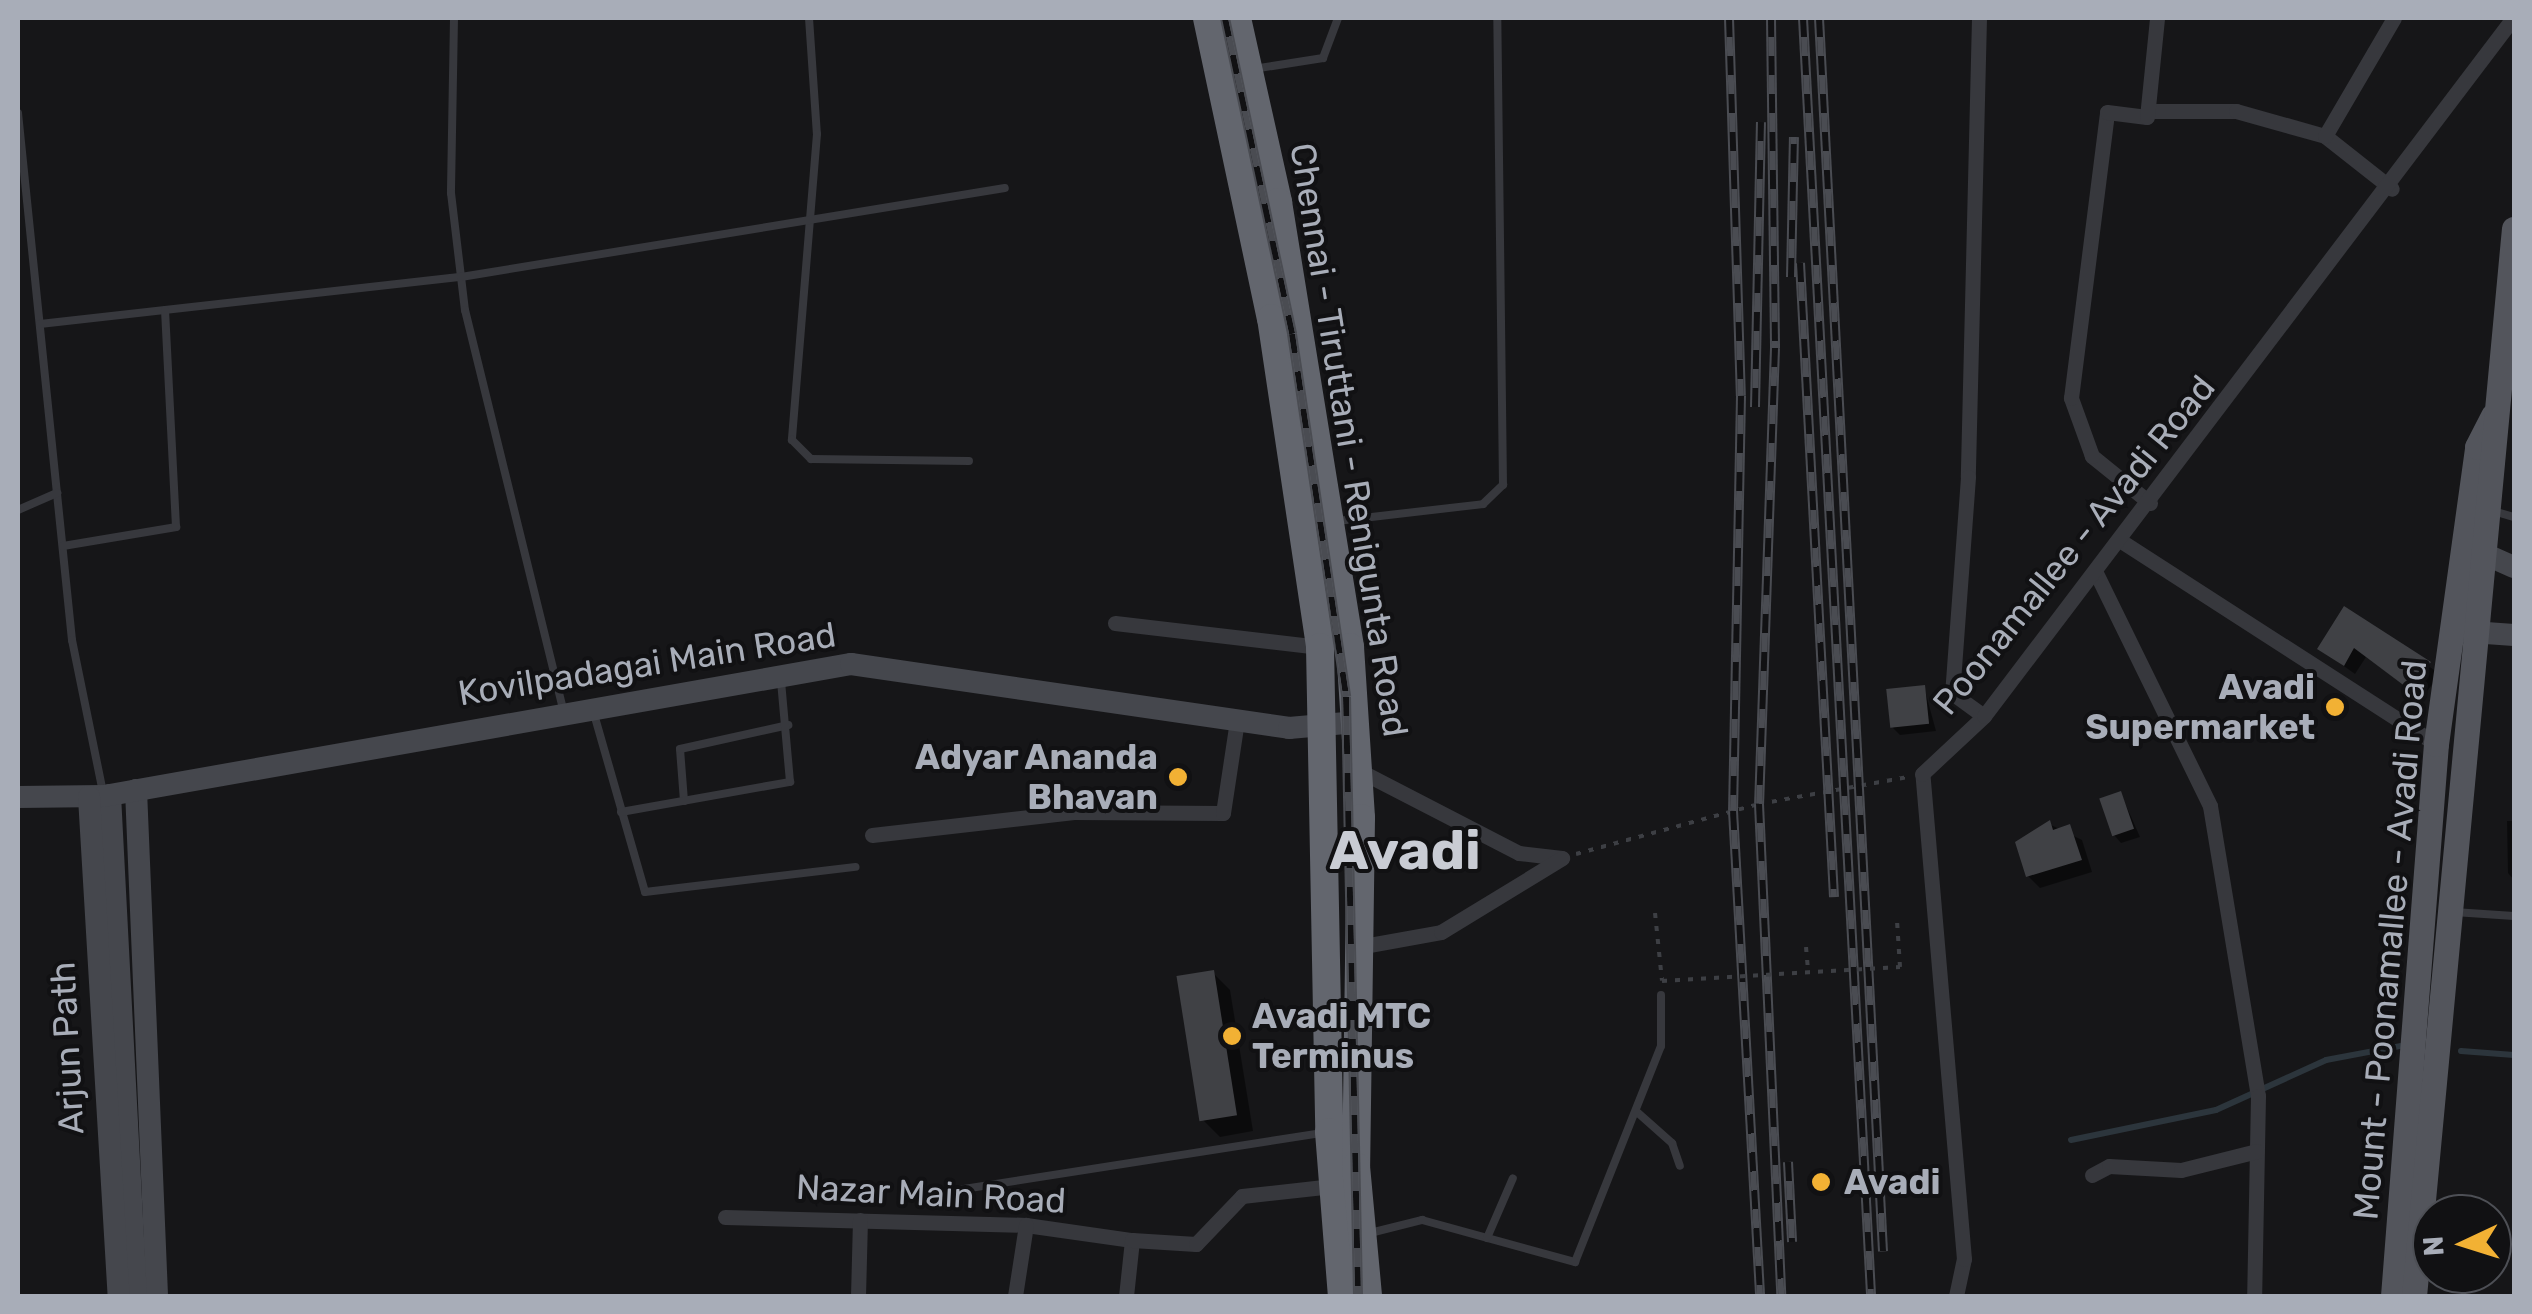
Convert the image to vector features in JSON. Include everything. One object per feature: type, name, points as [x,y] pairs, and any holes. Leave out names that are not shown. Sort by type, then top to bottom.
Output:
[{"type":"highway","name":"Chennai - Tiruttani - Renigunta Road","points":[[1207,18],[1237,135],[1316,524],[1350,647],[1360,770],[1358,947],[1343,1131],[1332,1186],[1342,1296]]},
{"type":"highway","name":"Chennai - Tiruttani - Renigunta Road","points":[[1237,18],[1253,69],[1316,524],[1343,1131],[1368,1296]]},
{"type":"main road","name":"Mount - Poonamallee - Avadi Road","points":[[2393,1296],[2436,744],[2455,630],[2477,447],[2493,416],[2508,351],[2514,229]]},
{"type":"main road","name":"Mount - Poonamallee - Avadi Road","points":[[2414,1296],[2446,912],[2489,556],[2504,514],[2493,416]]},
{"type":"street","points":[[1979,18],[1968,477],[1952,693],[1984,716]]},
{"type":"street","points":[[2148,111],[2158,18]]},
{"type":"street","points":[[2326,136],[2394,18]]},
{"type":"street","name":"Poonamallee - Avadi Road","points":[[1922,774],[1984,716],[2096,573],[2392,189],[2514,18]]},
{"type":"street","points":[[2150,502],[2092,456],[2071,398],[2107,112],[2236,111],[2326,136],[2392,189]]},
{"type":"street","points":[[2121,541],[2436,744]]},
{"type":"street","points":[[2489,556],[2514,567]]},
{"type":"street","points":[[2096,573],[2210,806],[2258,1096],[2254,1296]]},
{"type":"street","points":[[1114,623],[1320,647]]},
{"type":"street","points":[[2455,630],[2514,635]]},
{"type":"street","name":"Kovilpadagai Main Road","points":[[18,797],[101,796],[563,709],[852,664],[1289,728],[1357,722]]},
{"type":"street","points":[[872,835],[1074,812],[1224,813],[1237,720]]},
{"type":"street","points":[[1360,770],[1518,853],[1562,858]]},
{"type":"street","points":[[1922,774],[1964,1259],[1956,1296]]},
{"type":"street","points":[[136,790],[157,1296]]},
{"type":"street","points":[[101,796],[136,1296]]},
{"type":"street","name":"Arjun Path","points":[[101,796],[119,1296]]},
{"type":"street","points":[[1358,947],[1441,932],[1562,858]]},
{"type":"street","points":[[2092,1175],[2109,1166],[2181,1170],[2256,1151]]},
{"type":"street","name":"Nazar Main Road","points":[[725,1218],[1026,1224],[1132,1240],[1196,1244],[1242,1196],[1332,1186]]},
{"type":"street","points":[[858,1296],[860,1220]]},
{"type":"street","points":[[1015,1296],[1026,1224]]},
{"type":"street","points":[[1126,1296],[1132,1240]]},
{"type":"lane","points":[[454,18],[452,192],[461,276],[563,709]]},
{"type":"lane","points":[[808,18],[817,134],[792,399],[798,453],[969,461]]},
{"type":"lane","points":[[1253,69],[1324,58],[1338,18]]},
{"type":"lane","points":[[1316,524],[1483,504],[1503,485],[1498,18]]},
{"type":"lane","points":[[18,113],[62,546],[101,796]]},
{"type":"lane","points":[[40,324],[461,276],[1005,188]]},
{"type":"lane","points":[[62,546],[176,527],[165,310]]},
{"type":"lane","points":[[18,510],[57,493]]},
{"type":"lane","points":[[621,812],[790,782],[788,725],[780,675]]},
{"type":"lane","points":[[592,705],[621,812],[650,895],[856,868]]},
{"type":"lane","points":[[684,802],[676,754],[685,745],[788,725]]},
{"type":"lane","points":[[2446,912],[2514,916]]},
{"type":"lane","points":[[1360,1237],[1422,1220],[1454,1226],[1550,1263],[1575,1262],[1661,1046],[1660,995]]},
{"type":"lane","points":[[1637,1112],[1672,1143],[1680,1166]]},
{"type":"lane","points":[[951,1192],[1343,1131]]},
{"type":"lane","points":[[1487,1238],[1513,1178]]},
{"type":"path","points":[[1562,858],[1759,804],[1922,774]]},
{"type":"path","points":[[1655,913],[1662,982],[1900,967],[1897,920]]},
{"type":"path","points":[[1806,947],[1808,972]]},
{"type":"building","points":[[2344,606],[2431,662],[2410,690],[2354,648],[2344,666],[2317,649]]},
{"type":"building","points":[[1925,685],[1929,724],[1890,728],[1886,689]]},
{"type":"building","points":[[2121,791],[2134,829],[2112,836],[2099,798]]},
{"type":"building","points":[[2050,820],[2053,830],[2070,824],[2082,860],[2026,877],[2015,842]]},
{"type":"building","points":[[1214,970],[1237,1115],[1199,1121],[1176,976]]},
{"type":"waterway","points":[[2071,1140],[2216,1110],[2326,1060],[2400,1046]]},
{"type":"waterway","points":[[2461,1051],[2514,1055]]},
{"type":"railway","points":[[1225,18],[1292,334],[1346,697],[1358,1296]]},
{"type":"railway","points":[[1729,18],[1741,396],[1733,811],[1760,1296]]},
{"type":"railway","points":[[1771,18],[1775,348],[1759,804],[1781,1296]]},
{"type":"railway","points":[[1803,18],[1871,1296]]},
{"type":"railway","points":[[1819,18],[1883,1251]]},
{"type":"railway","points":[[1755,407],[1761,122]]},
{"type":"railway","points":[[1791,277],[1794,137]]},
{"type":"railway","points":[[1800,263],[1834,897]]},
{"type":"railway","points":[[1788,1162],[1792,1242]]},
{"type":"place","name":"Avadi Supermarket","points":[[2335,707]]},
{"type":"place","name":"Adyar Ananda Bhavan","points":[[1178,777]]},
{"type":"place","name":"Avadi MTC Terminus","points":[[1232,1036]]},
{"type":"place","name":"Avadi","points":[[1821,1182]]},
{"type":"district","name":"Avadi","points":[[1405,851]]}]
